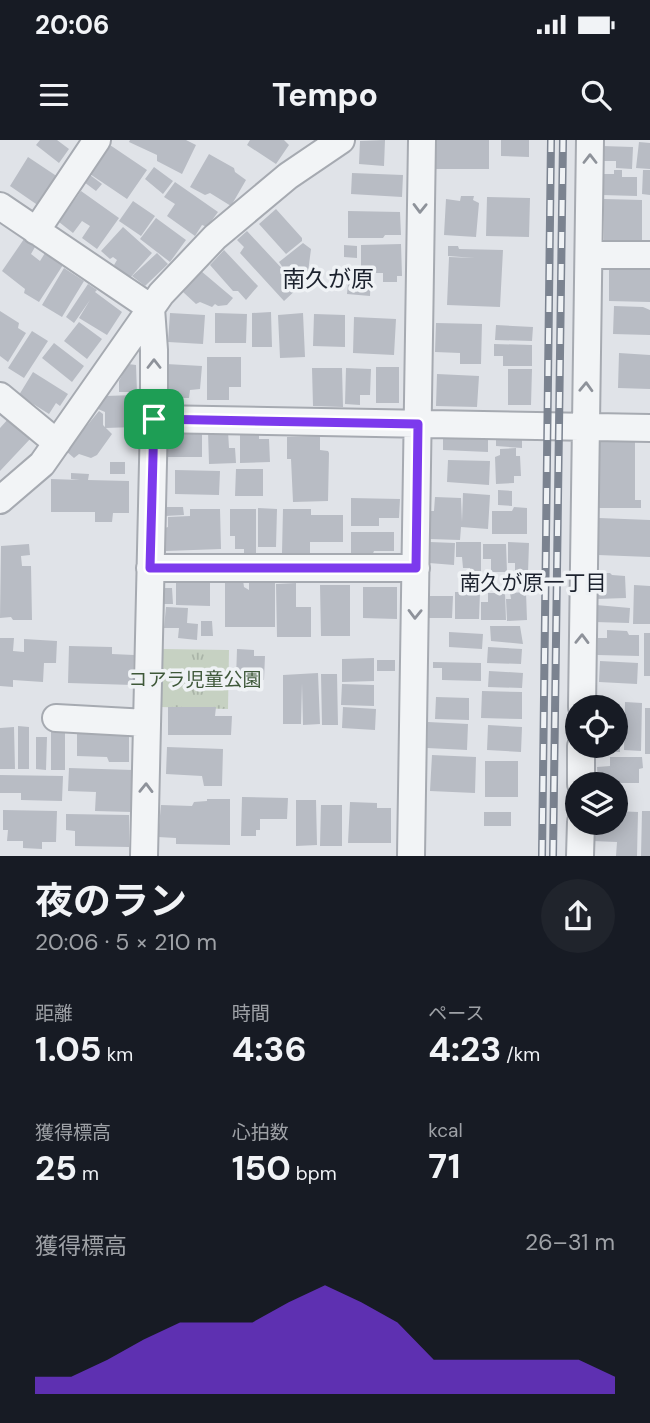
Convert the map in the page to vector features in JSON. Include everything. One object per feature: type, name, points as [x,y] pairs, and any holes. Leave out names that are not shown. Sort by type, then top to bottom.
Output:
[{"type":"street","points":[[36,230],[97,140]]},
{"type":"street","points":[[0,500],[41,464],[161,294],[215,237],[288,176],[341,140]]},
{"type":"street","points":[[411,856],[422,140]]},
{"type":"street","points":[[582,695],[590,140]]},
{"type":"street","points":[[0,206],[150,308]]},
{"type":"street","points":[[589,255],[650,255]]},
{"type":"street","points":[[144,856],[154,419],[150,308]]},
{"type":"street","points":[[0,396],[57,443]]},
{"type":"street","points":[[154,419],[650,428]]},
{"type":"street","points":[[150,568],[416,568]]},
{"type":"street","points":[[56,718],[147,723]]},
{"type":"street","points":[[580,856],[581,835]]},
{"type":"green space","name":"コアラ児童公園","points":[[161,649],[229,650],[228,709],[161,707]]},
{"type":"building","points":[[40,140],[57,140],[69,149],[59,163],[36,145]]},
{"type":"building","points":[[186,140],[196,145],[182,174],[157,161],[157,155],[129,142]]},
{"type":"building","points":[[250,140],[284,140],[289,145],[276,164],[247,145]]},
{"type":"building","points":[[385,140],[384,166],[359,164],[360,141]]},
{"type":"building","points":[[436,140],[489,140],[489,169],[436,169]]},
{"type":"building","points":[[501,140],[529,140],[529,157],[501,156]]},
{"type":"building","points":[[639,142],[650,143],[650,169],[636,168]]},
{"type":"building","points":[[107,143],[147,170],[127,199],[87,172]]},
{"type":"building","points":[[602,146],[633,147],[632,169],[616,168],[616,161],[601,161]]},
{"type":"building","points":[[209,154],[234,168],[235,172],[246,180],[231,206],[210,193],[205,195],[190,187]]},
{"type":"building","points":[[28,157],[58,177],[39,206],[10,186]]},
{"type":"building","points":[[154,167],[173,181],[163,194],[145,179]]},
{"type":"building","points":[[614,170],[622,170],[622,177],[637,177],[637,196],[602,195],[603,174],[614,174]]},
{"type":"building","points":[[643,170],[650,170],[650,195],[642,194]]},
{"type":"building","points":[[86,172],[102,184],[96,191],[80,179]]},
{"type":"building","points":[[352,173],[403,175],[402,197],[351,194]]},
{"type":"building","points":[[175,182],[218,212],[207,227],[202,225],[195,236],[167,216],[175,204],[164,197]]},
{"type":"building","points":[[81,191],[119,218],[97,249],[82,238],[90,226],[82,221],[73,233],[59,222]]},
{"type":"building","points":[[461,196],[474,196],[473,200],[479,203],[476,237],[444,235],[446,199],[460,201]]},
{"type":"building","points":[[487,197],[530,198],[529,237],[486,236]]},
{"type":"building","points":[[604,199],[642,200],[642,243],[604,242]]},
{"type":"building","points":[[133,201],[155,216],[141,236],[119,221]]},
{"type":"building","points":[[276,209],[302,238],[302,241],[286,254],[259,224]]},
{"type":"building","points":[[348,211],[400,212],[401,235],[348,238]]},
{"type":"building","points":[[156,218],[186,240],[170,262],[140,239]]},
{"type":"building","points":[[123,227],[152,253],[129,279],[114,265],[117,260],[113,257],[110,259],[101,251]]},
{"type":"building","points":[[247,231],[288,275],[279,262],[303,243],[311,249],[306,288],[303,291],[299,287],[284,301],[240,253],[244,247],[237,240]]},
{"type":"building","points":[[24,239],[35,247],[31,254],[40,261],[45,253],[63,265],[39,302],[24,293],[25,289],[2,271]]},
{"type":"building","points":[[401,244],[402,276],[397,276],[397,282],[383,282],[383,273],[376,273],[375,267],[361,267],[361,245]]},
{"type":"building","points":[[344,245],[357,246],[357,258],[344,257]]},
{"type":"building","points":[[448,246],[458,246],[459,249],[503,250],[500,307],[447,305],[449,257],[475,258],[448,256]]},
{"type":"building","points":[[224,250],[258,286],[246,300],[238,291],[233,291],[210,265]]},
{"type":"building","points":[[157,253],[168,264],[145,286],[132,276]]},
{"type":"building","points":[[609,266],[650,267],[650,302],[609,301]]},
{"type":"building","points":[[64,268],[84,281],[62,317],[42,305]]},
{"type":"building","points":[[201,271],[233,298],[227,305],[215,304],[212,307],[200,302],[196,304],[183,292]]},
{"type":"building","points":[[349,272],[371,274],[370,296],[347,294]]},
{"type":"building","points":[[88,284],[122,312],[107,335],[79,318],[90,300],[74,323],[66,317]]},
{"type":"building","points":[[614,306],[643,307],[650,310],[650,335],[613,334]]},
{"type":"building","points":[[0,311],[19,323],[18,328],[26,333],[8,362],[0,356]]},
{"type":"building","points":[[271,312],[272,347],[252,347],[252,313]]},
{"type":"building","points":[[170,313],[205,315],[203,344],[168,342]]},
{"type":"building","points":[[215,313],[247,314],[246,343],[215,343]]},
{"type":"building","points":[[303,313],[305,357],[280,358],[278,315]]},
{"type":"building","points":[[314,314],[345,315],[345,347],[313,346]]},
{"type":"building","points":[[354,317],[396,319],[394,355],[353,353]]},
{"type":"building","points":[[79,322],[102,339],[87,359],[64,341]]},
{"type":"building","points":[[436,323],[482,324],[481,364],[460,364],[460,353],[435,352]]},
{"type":"building","points":[[496,325],[533,327],[532,341],[495,340]]},
{"type":"building","points":[[32,331],[48,341],[24,378],[8,368]]},
{"type":"building","points":[[54,343],[84,366],[72,382],[42,358]]},
{"type":"building","points":[[494,344],[532,345],[532,366],[503,366],[503,356],[494,356]]},
{"type":"building","points":[[619,353],[650,355],[650,389],[618,388]]},
{"type":"building","points":[[207,357],[241,357],[241,387],[229,387],[229,400],[207,400]]},
{"type":"building","points":[[128,364],[136,365],[137,392],[119,392],[119,381]]},
{"type":"building","points":[[166,364],[202,366],[200,389],[190,390],[189,398],[182,398],[182,403],[164,402]]},
{"type":"building","points":[[376,367],[399,367],[399,403],[376,403]]},
{"type":"building","points":[[312,368],[342,368],[343,407],[313,406]]},
{"type":"building","points":[[346,368],[371,369],[370,395],[360,395],[360,405],[345,404]]},
{"type":"building","points":[[508,369],[532,369],[531,405],[508,405]]},
{"type":"building","points":[[33,372],[68,394],[60,406],[56,403],[49,414],[19,395]]},
{"type":"building","points":[[437,374],[479,376],[477,407],[436,406]]},
{"type":"building","points":[[135,395],[136,427],[105,428],[105,412],[98,409],[105,396]]},
{"type":"building","points":[[99,411],[103,414],[103,425],[112,434],[97,455],[91,458],[79,454],[74,458],[66,451]]},
{"type":"building","points":[[9,418],[31,438],[0,471],[0,428]]},
{"type":"building","points":[[166,430],[202,430],[202,457],[165,457]]},
{"type":"building","points":[[208,431],[228,431],[229,448],[235,448],[236,463],[209,464]]},
{"type":"building","points":[[240,431],[259,431],[259,439],[269,439],[270,462],[240,463]]},
{"type":"building","points":[[443,435],[488,436],[488,452],[443,450]]},
{"type":"building","points":[[320,436],[320,450],[329,453],[328,501],[293,502],[287,437]]},
{"type":"building","points":[[496,437],[522,438],[522,448],[496,446]]},
{"type":"building","points":[[600,439],[635,439],[635,500],[641,500],[641,508],[599,508]]},
{"type":"building","points":[[516,448],[516,456],[520,456],[521,476],[514,476],[514,483],[496,484],[495,457],[500,455],[500,449]]},
{"type":"building","points":[[448,460],[490,461],[489,485],[447,482]]},
{"type":"building","points":[[110,462],[125,462],[125,474],[110,474]]},
{"type":"building","points":[[236,469],[263,469],[263,496],[235,496]]},
{"type":"building","points":[[175,470],[220,471],[219,495],[175,494]]},
{"type":"building","points":[[71,473],[89,474],[88,480],[129,481],[129,513],[113,513],[112,522],[95,522],[95,512],[51,512],[51,479],[80,480],[71,479]]},
{"type":"building","points":[[498,490],[512,491],[512,506],[498,505]]},
{"type":"building","points":[[463,493],[490,495],[488,529],[461,527],[460,540],[430,539],[431,511],[434,511],[435,497],[461,498],[462,522]]},
{"type":"building","points":[[351,498],[400,499],[399,518],[379,518],[379,526],[351,526]]},
{"type":"building","points":[[164,507],[183,507],[184,515],[165,516]]},
{"type":"building","points":[[514,507],[527,508],[527,534],[492,534],[492,511],[512,511]]},
{"type":"building","points":[[258,508],[277,509],[276,547],[258,547]]},
{"type":"building","points":[[190,509],[220,509],[221,549],[166,551],[165,528],[168,527],[168,517],[190,516]]},
{"type":"building","points":[[230,509],[256,509],[256,554],[244,554],[244,549],[235,549],[235,536],[230,536]]},
{"type":"building","points":[[283,509],[311,509],[311,515],[343,515],[343,542],[310,542],[310,554],[282,553]]},
{"type":"building","points":[[599,518],[650,520],[650,557],[598,555]]},
{"type":"building","points":[[351,532],[394,532],[394,551],[374,551],[372,556],[351,556]]},
{"type":"building","points":[[430,542],[455,543],[454,565],[429,563]]},
{"type":"building","points":[[456,542],[481,542],[481,573],[470,573],[470,568],[463,568],[462,557],[456,557]]},
{"type":"building","points":[[508,542],[529,543],[528,573],[515,572],[515,563],[508,563]]},
{"type":"building","points":[[29,544],[30,555],[21,556],[22,566],[31,566],[32,620],[0,618],[1,546]]},
{"type":"building","points":[[483,544],[506,544],[507,572],[491,572],[491,559],[483,559]]},
{"type":"building","points":[[595,573],[625,576],[626,598],[596,599]]},
{"type":"building","points":[[176,579],[210,579],[210,606],[176,605]]},
{"type":"building","points":[[243,580],[244,587],[249,590],[249,580],[275,580],[275,627],[225,627],[225,582]]},
{"type":"building","points":[[296,583],[296,607],[311,607],[311,637],[277,637],[276,584]]},
{"type":"building","points":[[320,585],[350,585],[350,636],[321,636]]},
{"type":"building","points":[[634,585],[650,586],[650,624],[633,624]]},
{"type":"building","points":[[363,587],[397,587],[397,619],[363,618]]},
{"type":"building","points":[[162,588],[172,588],[173,604],[163,604]]},
{"type":"building","points":[[455,592],[480,592],[479,619],[455,619]]},
{"type":"building","points":[[526,592],[527,620],[507,621],[506,599],[511,599],[510,593]]},
{"type":"building","points":[[488,593],[505,593],[506,620],[481,620],[481,602],[488,602]]},
{"type":"building","points":[[428,596],[453,596],[452,618],[428,618]]},
{"type":"building","points":[[596,605],[630,608],[629,623],[595,622]]},
{"type":"building","points":[[166,607],[188,608],[187,623],[198,624],[197,640],[178,638],[179,628],[164,628]]},
{"type":"building","points":[[201,621],[212,621],[213,636],[201,636]]},
{"type":"building","points":[[490,626],[520,626],[523,644],[491,641]]},
{"type":"building","points":[[607,630],[639,635],[639,656],[597,655],[598,638],[607,638]]},
{"type":"building","points":[[449,632],[483,634],[482,649],[449,647]]},
{"type":"building","points":[[644,633],[650,633],[650,676],[644,676]]},
{"type":"building","points":[[0,638],[14,638],[13,651],[24,652],[24,639],[57,641],[56,663],[44,663],[43,682],[13,680],[13,687],[0,686]]},
{"type":"building","points":[[69,646],[112,647],[112,654],[134,655],[133,685],[68,683]]},
{"type":"building","points":[[488,647],[522,649],[521,664],[487,663]]},
{"type":"building","points":[[237,649],[254,650],[254,656],[265,656],[264,680],[236,679]]},
{"type":"building","points":[[374,658],[374,681],[342,682],[342,659]]},
{"type":"building","points":[[377,660],[395,660],[395,671],[377,671]]},
{"type":"building","points":[[600,661],[638,663],[637,684],[599,682]]},
{"type":"building","points":[[433,662],[481,663],[481,681],[442,680],[442,668],[433,668]]},
{"type":"building","points":[[489,671],[523,673],[522,688],[488,687]]},
{"type":"building","points":[[318,673],[320,724],[303,725],[302,683],[301,724],[283,724],[283,675]]},
{"type":"building","points":[[321,674],[337,674],[338,725],[322,725]]},
{"type":"building","points":[[342,684],[374,685],[374,706],[341,705]]},
{"type":"building","points":[[482,691],[522,692],[522,719],[481,718]]},
{"type":"building","points":[[436,697],[469,698],[469,720],[435,719]]},
{"type":"building","points":[[628,702],[642,703],[641,751],[628,750]]},
{"type":"building","points":[[168,707],[216,707],[215,716],[232,716],[231,735],[168,735]]},
{"type":"building","points":[[343,707],[376,709],[375,730],[342,728]]},
{"type":"building","points":[[645,708],[650,708],[650,754],[645,754]]},
{"type":"building","points":[[428,722],[468,724],[467,750],[427,748]]},
{"type":"building","points":[[488,725],[522,727],[521,752],[487,750]]},
{"type":"building","points":[[18,726],[29,727],[29,769],[18,769]]},
{"type":"building","points":[[14,727],[15,769],[0,769],[0,728]]},
{"type":"building","points":[[51,727],[65,728],[65,770],[51,770]]},
{"type":"building","points":[[129,729],[129,762],[109,762],[107,757],[77,756],[77,731]]},
{"type":"building","points":[[36,737],[47,737],[46,770],[36,769]]},
{"type":"building","points":[[167,747],[223,749],[222,786],[204,786],[202,776],[166,774]]},
{"type":"building","points":[[432,755],[476,757],[475,793],[430,791]]},
{"type":"building","points":[[642,757],[643,768],[639,769],[639,783],[628,783],[628,772],[597,772],[597,767],[610,766],[610,758]]},
{"type":"building","points":[[485,761],[518,761],[518,797],[485,797]]},
{"type":"building","points":[[69,768],[133,770],[132,812],[95,811],[96,792],[68,791]]},
{"type":"building","points":[[0,775],[63,776],[62,801],[21,800],[21,793],[0,793]]},
{"type":"building","points":[[242,797],[288,798],[287,819],[260,819],[260,830],[256,830],[256,836],[241,836]]},
{"type":"building","points":[[230,799],[230,845],[176,844],[176,838],[158,837],[161,805],[192,806],[194,802]]},
{"type":"building","points":[[296,800],[316,800],[317,845],[296,846]]},
{"type":"building","points":[[350,802],[377,803],[377,808],[391,808],[391,843],[348,843]]},
{"type":"building","points":[[321,805],[342,805],[342,846],[320,846]]},
{"type":"building","points":[[3,810],[57,811],[56,842],[42,842],[42,849],[23,848],[23,841],[7,841],[8,830],[3,830]]},
{"type":"building","points":[[642,811],[650,811],[650,856],[641,856]]},
{"type":"building","points":[[484,812],[511,812],[511,826],[484,826]]},
{"type":"building","points":[[628,812],[638,812],[637,856],[616,856],[617,842],[593,841],[593,835],[628,835]]},
{"type":"building","points":[[66,814],[129,815],[129,847],[75,846],[75,831],[66,830]]},
{"type":"railway","points":[[542,856],[551,140]]},
{"type":"railway","points":[[553,856],[563,140]]},
{"type":"district","name":"南久が原","points":[[328,279]]},
{"type":"district","name":"南久が原一丁目","points":[[533,583]]},
{"type":"route","points":[[154,419],[418,424],[416,568],[150,568],[154,419]]}]
